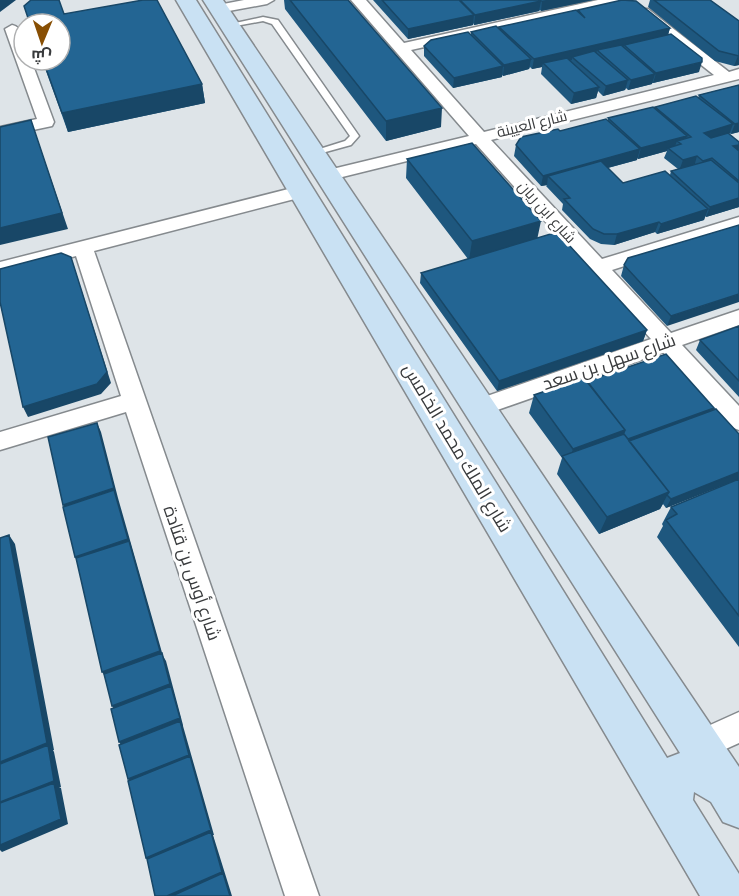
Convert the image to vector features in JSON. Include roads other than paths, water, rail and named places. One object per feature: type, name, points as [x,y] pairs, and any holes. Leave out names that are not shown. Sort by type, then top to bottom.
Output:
[{"type":"street","name":"شارع الملك محمد الخامس","points":[[186,0],[314,173],[478,408],[733,797]]},
{"type":"street","points":[[220,11],[267,0]]},
{"type":"street","name":"شارع ابن ريان","points":[[358,0],[479,137],[739,421]]},
{"type":"street","points":[[401,48],[617,0]]},
{"type":"street","points":[[627,0],[732,75]]},
{"type":"street","name":"شارع الملك محمد الخامس","points":[[220,11],[314,173],[617,715],[726,896]]},
{"type":"street","points":[[0,132],[46,122],[11,29]]},
{"type":"street","name":"شارع العيينة","points":[[0,269],[83,249],[314,173],[479,137],[732,75]]},
{"type":"street","points":[[598,267],[739,223]]},
{"type":"street","name":"شارع أوس بن قتادة","points":[[83,249],[302,896]]},
{"type":"street","name":"شارع سهل بن سعد","points":[[478,408],[739,318]]},
{"type":"street","points":[[0,441],[133,401]]},
{"type":"street","points":[[617,715],[643,727],[661,718],[663,691]]},
{"type":"street","points":[[699,746],[739,727]]},
{"type":"street","points":[[671,804],[673,778],[694,768],[733,797]]},
{"type":"lane","points":[[220,11],[275,22],[355,136],[314,173]]}]
